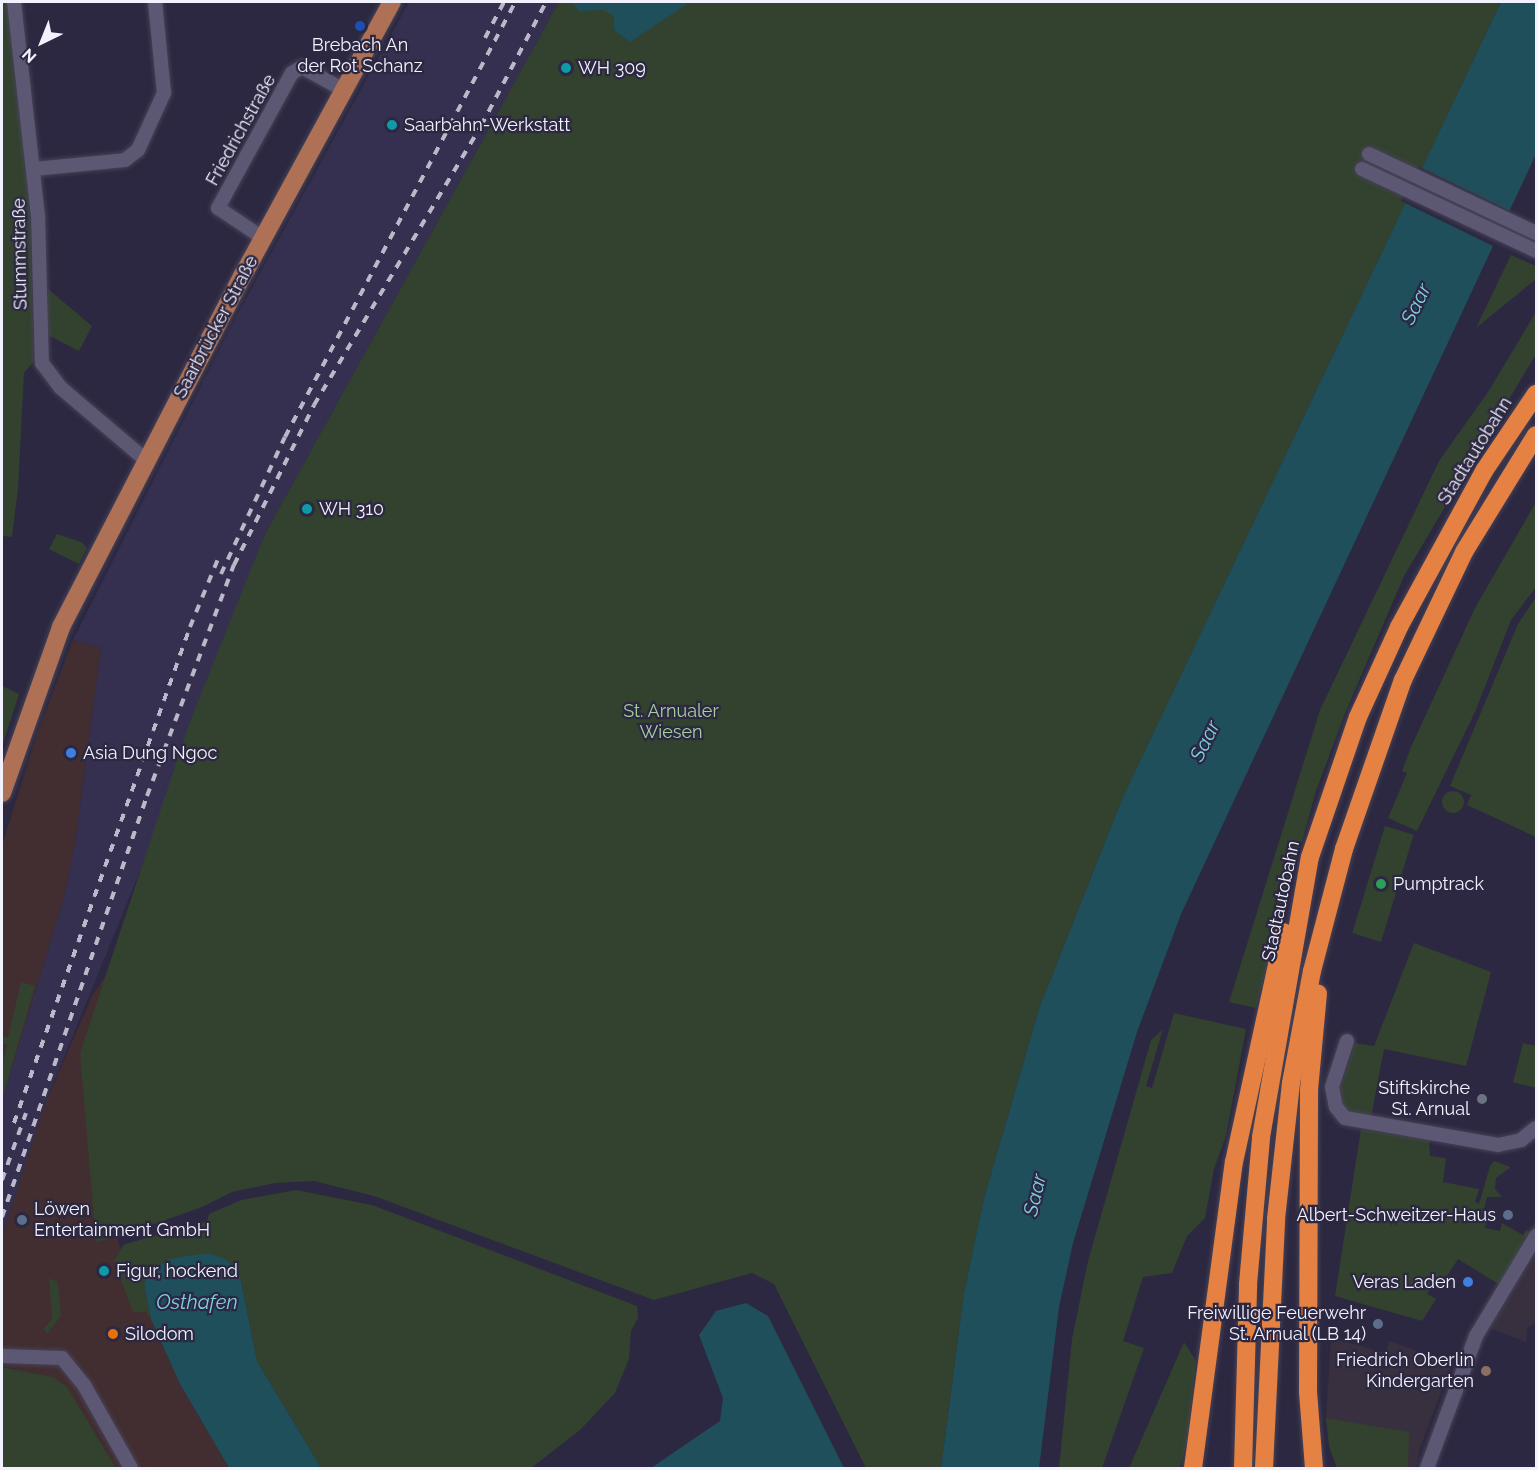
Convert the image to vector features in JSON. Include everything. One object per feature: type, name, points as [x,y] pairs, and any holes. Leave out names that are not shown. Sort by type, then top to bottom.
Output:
[{"type":"highway","points":[[1507,435],[1536,379]]},
{"type":"highway","name":"Stadtautobahn","points":[[1243,1468],[1248,1284],[1258,1171],[1301,895],[1329,795],[1381,665],[1442,544],[1507,435],[1536,394]]},
{"type":"highway","points":[[1264,1468],[1266,1372],[1282,1160],[1301,1023],[1326,920],[1372,760],[1407,670],[1464,552],[1536,435]]},
{"type":"highway","points":[[1193,1468],[1234,1162],[1282,938],[1301,895]]},
{"type":"highway","points":[[1314,1468],[1308,1392],[1309,1090],[1326,920]]},
{"type":"main road","name":"Saarbrücker Straße","points":[[2,793],[48,657],[146,460],[263,238],[392,2]]},
{"type":"street","name":"Stummstraße","points":[[14,2],[34,169],[42,363],[61,388],[146,460]]},
{"type":"street","points":[[34,169],[125,160],[138,150],[164,93],[155,2]]},
{"type":"street","name":"Friedrichstraße","points":[[263,238],[218,208],[292,73],[302,68],[344,90]]},
{"type":"street","points":[[1369,154],[1536,233]]},
{"type":"street","points":[[1362,169],[1536,251]]},
{"type":"street","points":[[1347,1041],[1332,1087],[1336,1107],[1345,1119],[1498,1145],[1521,1140],[1536,1128]]},
{"type":"street","points":[[1427,1468],[1476,1336],[1536,1236]]},
{"type":"street","points":[[2,1356],[62,1358],[84,1385],[131,1468]]},
{"type":"shaded area","points":[[409,2],[559,2],[265,534],[163,815],[44,1106],[2,1236],[2,1100],[64,898],[75,844],[101,648],[73,640],[230,328]]},
{"type":"shaded area","points":[[73,640],[101,648],[75,844],[64,898],[2,1100],[2,846],[37,733]]},
{"type":"shaded area","points":[[107,974],[88,1125],[122,1255],[148,1300],[151,1319],[180,1384],[229,1468],[46,1468],[53,1377],[2,1367],[2,1236],[44,1106],[92,996]]},
{"type":"shaded area","points":[[1536,1252],[1536,1322],[1527,1328],[1526,1342],[1490,1328]]},
{"type":"shaded area","points":[[1331,1338],[1386,1353],[1389,1341],[1452,1363],[1420,1448],[1416,1468],[1337,1468],[1329,1446],[1326,1418]]},
{"type":"green space","points":[[2,2],[7,2],[29,170],[34,361],[24,373],[18,489],[12,537],[3,536],[2,544]]},
{"type":"green space","name":"St. Arnualer Wiesen","points":[[559,2],[1501,2],[1122,799],[1039,1009],[984,1198],[964,1293],[941,1468],[866,1468],[774,1284],[752,1273],[654,1300],[374,1196],[314,1181],[275,1183],[232,1192],[202,1207],[118,1237],[117,1232],[112,1232],[109,1239],[96,1242],[80,1053],[189,724],[265,534]]},
{"type":"green space","points":[[1511,255],[1536,266],[1536,279],[1476,328]]},
{"type":"green space","points":[[48,289],[92,326],[79,351],[48,335]]},
{"type":"green space","points":[[1536,312],[1536,354],[1404,576],[1346,711],[1316,791],[1256,1008],[1229,1002],[1320,710],[1439,461],[1488,392]]},
{"type":"green space","points":[[1536,502],[1536,587],[1511,620],[1475,712],[1417,831],[1388,818],[1407,773],[1402,771],[1475,608]]},
{"type":"green space","points":[[57,534],[81,542],[87,548],[79,564],[49,549]]},
{"type":"green space","points":[[1536,597],[1536,837],[1467,805],[1471,795],[1450,786],[1518,624]]},
{"type":"green space","points":[[2,686],[19,694],[2,747]]},
{"type":"green space","points":[[1453,791],[1461,794],[1464,802],[1461,810],[1453,813],[1445,810],[1442,802],[1445,794]]},
{"type":"green space","name":"Pumptrack","points":[[1385,826],[1414,835],[1381,942],[1352,933]]},
{"type":"green space","points":[[1414,943],[1491,972],[1466,1066],[1384,1049],[1371,1117],[1352,1113],[1343,1106],[1340,1088],[1355,1043],[1374,1046]]},
{"type":"green space","points":[[21,982],[35,986],[2,1100],[2,1064],[7,1045],[2,1043],[2,1036],[8,1037]]},
{"type":"green space","points":[[1174,1013],[1246,1029],[1226,1136],[1214,1169],[1205,1218],[1187,1236],[1172,1273],[1143,1277],[1123,1341],[1144,1348],[1102,1468],[1059,1468],[1072,1339],[1088,1261],[1151,1040],[1163,1029],[1146,1086],[1152,1088]]},
{"type":"green space","points":[[1523,1043],[1536,1046],[1536,1088],[1513,1082]]},
{"type":"green space","points":[[1361,1129],[1429,1140],[1430,1156],[1446,1158],[1443,1182],[1479,1189],[1475,1202],[1479,1204],[1490,1166],[1494,1161],[1511,1167],[1496,1178],[1495,1189],[1502,1197],[1487,1197],[1482,1216],[1487,1217],[1485,1228],[1500,1231],[1502,1223],[1523,1235],[1526,1230],[1530,1232],[1536,1220],[1536,1224],[1500,1285],[1458,1259],[1439,1289],[1433,1285],[1427,1294],[1436,1299],[1422,1321],[1335,1296]]},
{"type":"green space","points":[[296,1190],[372,1205],[637,1306],[638,1318],[631,1331],[629,1359],[615,1393],[580,1430],[531,1468],[321,1468],[257,1361],[239,1270],[144,1284],[151,1319],[146,1312],[133,1312],[114,1261],[123,1245],[159,1234],[173,1234],[207,1221],[209,1214],[241,1200]]},
{"type":"green space","points":[[49,1278],[58,1282],[61,1316],[47,1334],[43,1329],[52,1319]]},
{"type":"green space","points":[[1184,1342],[1196,1361],[1187,1443],[1180,1467],[1129,1468]]},
{"type":"green space","points":[[2,1367],[53,1377],[67,1387],[116,1468],[2,1468]]},
{"type":"green space","points":[[1326,1418],[1409,1432],[1408,1468],[1337,1468],[1329,1446]]},
{"type":"water","points":[[690,2],[630,42],[614,30],[614,16],[604,10],[580,11],[571,3]]},
{"type":"water","name":"Saar","points":[[1501,2],[1536,2],[1536,154],[1181,914],[1137,1032],[1073,1243],[1059,1307],[1039,1468],[941,1468],[964,1293],[984,1198],[1039,1009],[1122,799]]},
{"type":"water","name":"Osthafen","points":[[208,1253],[225,1259],[239,1271],[257,1361],[321,1468],[229,1468],[180,1384],[151,1319],[144,1284],[152,1271],[169,1259]]},
{"type":"water","points":[[746,1303],[768,1316],[844,1468],[651,1468],[720,1421],[723,1398],[699,1335],[716,1311]]},
{"type":"pier","points":[[1418,166],[1513,212],[1496,248],[1401,201]]},
{"type":"railway","points":[[485,38],[504,2]]},
{"type":"railway","points":[[221,574],[285,437],[515,2]]},
{"type":"railway","points":[[2,1217],[147,796],[234,565],[314,405],[481,126],[546,2]]},
{"type":"railway","points":[[14,1123],[190,627],[218,559]]},
{"type":"railway","points":[[2,1180],[26,1113]]},
{"type":"place","name":"Brebach An der Rot Schanz","points":[[360,26]]},
{"type":"place","name":"WH 309","points":[[566,68]]},
{"type":"place","name":"Saarbahn-Werkstatt","points":[[392,125]]},
{"type":"place","name":"WH 310","points":[[307,509]]},
{"type":"place","name":"Asia Dung Ngoc","points":[[71,753]]},
{"type":"place","name":"Pumptrack","points":[[1381,884]]},
{"type":"place","name":"Stiftskirche St. Arnual","points":[[1482,1099]]},
{"type":"place","name":"Albert-Schweitzer-Haus","points":[[1508,1215]]},
{"type":"place","name":"Löwen Entertainment GmbH","points":[[22,1220]]},
{"type":"place","name":"Figur, hockend","points":[[104,1271]]},
{"type":"place","name":"Veras Laden","points":[[1468,1282]]},
{"type":"place","name":"Freiwillige Feuerwehr St. Arnual (LB 14)","points":[[1378,1324]]},
{"type":"place","name":"Silodom","points":[[113,1334]]},
{"type":"place","name":"Friedrich Oberlin Kindergarten","points":[[1486,1371]]}]
